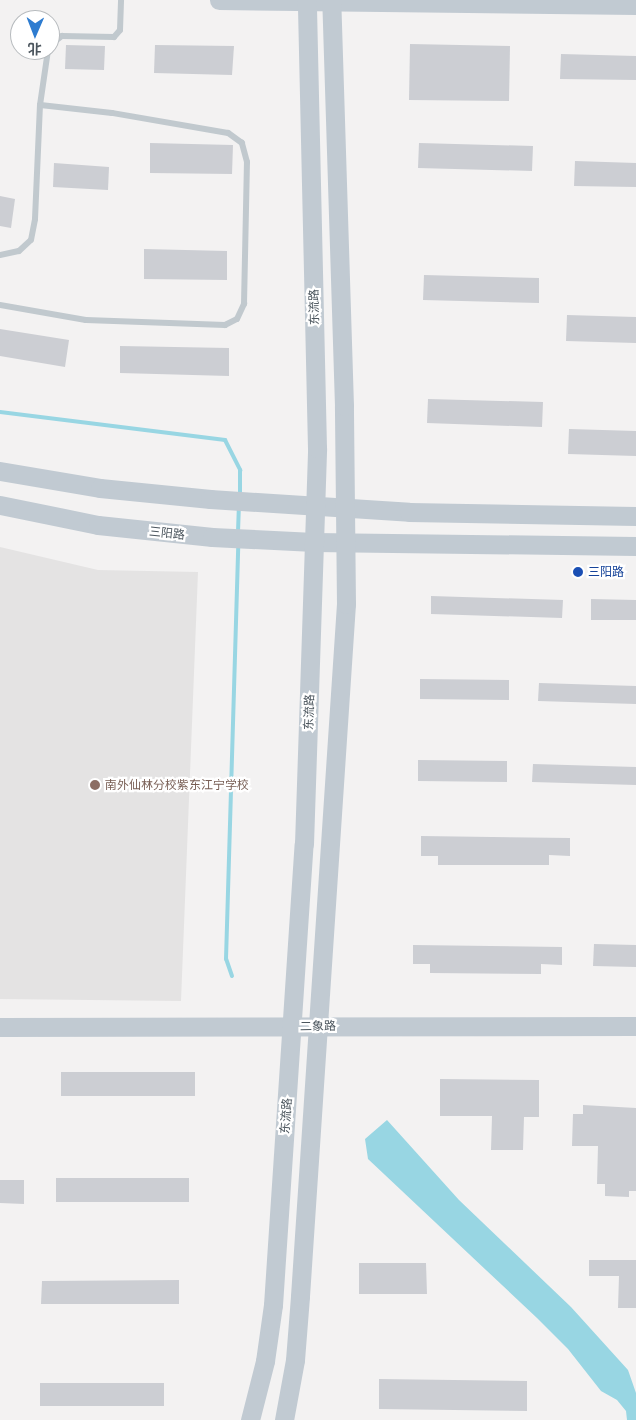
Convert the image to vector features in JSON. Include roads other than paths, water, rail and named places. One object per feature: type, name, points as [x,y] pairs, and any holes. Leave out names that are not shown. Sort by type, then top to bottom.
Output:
[{"type":"main road","points":[[219,0],[636,6]]},
{"type":"main road","name":"东流路","points":[[250,1420],[265,1361],[273,1305],[304,844],[317,438],[307,1]]},
{"type":"main road","points":[[284,1420],[295,1360],[320,1026],[346,604],[346,542],[331,1]]},
{"type":"main road","points":[[0,471],[100,488],[265,503],[345,508],[636,516]]},
{"type":"main road","name":"三阳路","points":[[0,505],[98,525],[212,536],[314,542],[636,546]]},
{"type":"main road","name":"二象路","points":[[0,1027],[636,1026]]},
{"type":"lane","points":[[60,38],[114,37],[120,30],[121,0]]},
{"type":"lane","points":[[0,255],[19,251],[31,240],[36,219],[40,105],[47,60]]},
{"type":"lane","points":[[0,305],[86,320],[225,325],[237,319],[244,304],[247,162],[242,143],[228,134],[112,113],[40,105]]},
{"type":"water","points":[[387,1120],[459,1200],[571,1307],[628,1370],[636,1393],[636,1420],[627,1420],[626,1411],[617,1400],[601,1391],[568,1349],[368,1159],[365,1139]]},
{"type":"waterway","points":[[0,412],[225,440],[240,470],[240,495]]},
{"type":"waterway","points":[[238,532],[239,507]]},
{"type":"waterway","points":[[232,976],[226,959],[238,544]]},
{"type":"place","name":"三阳路","points":[[578,572]]},
{"type":"place","name":"南外仙林分校紫东江宁学校","points":[[95,785]]}]
